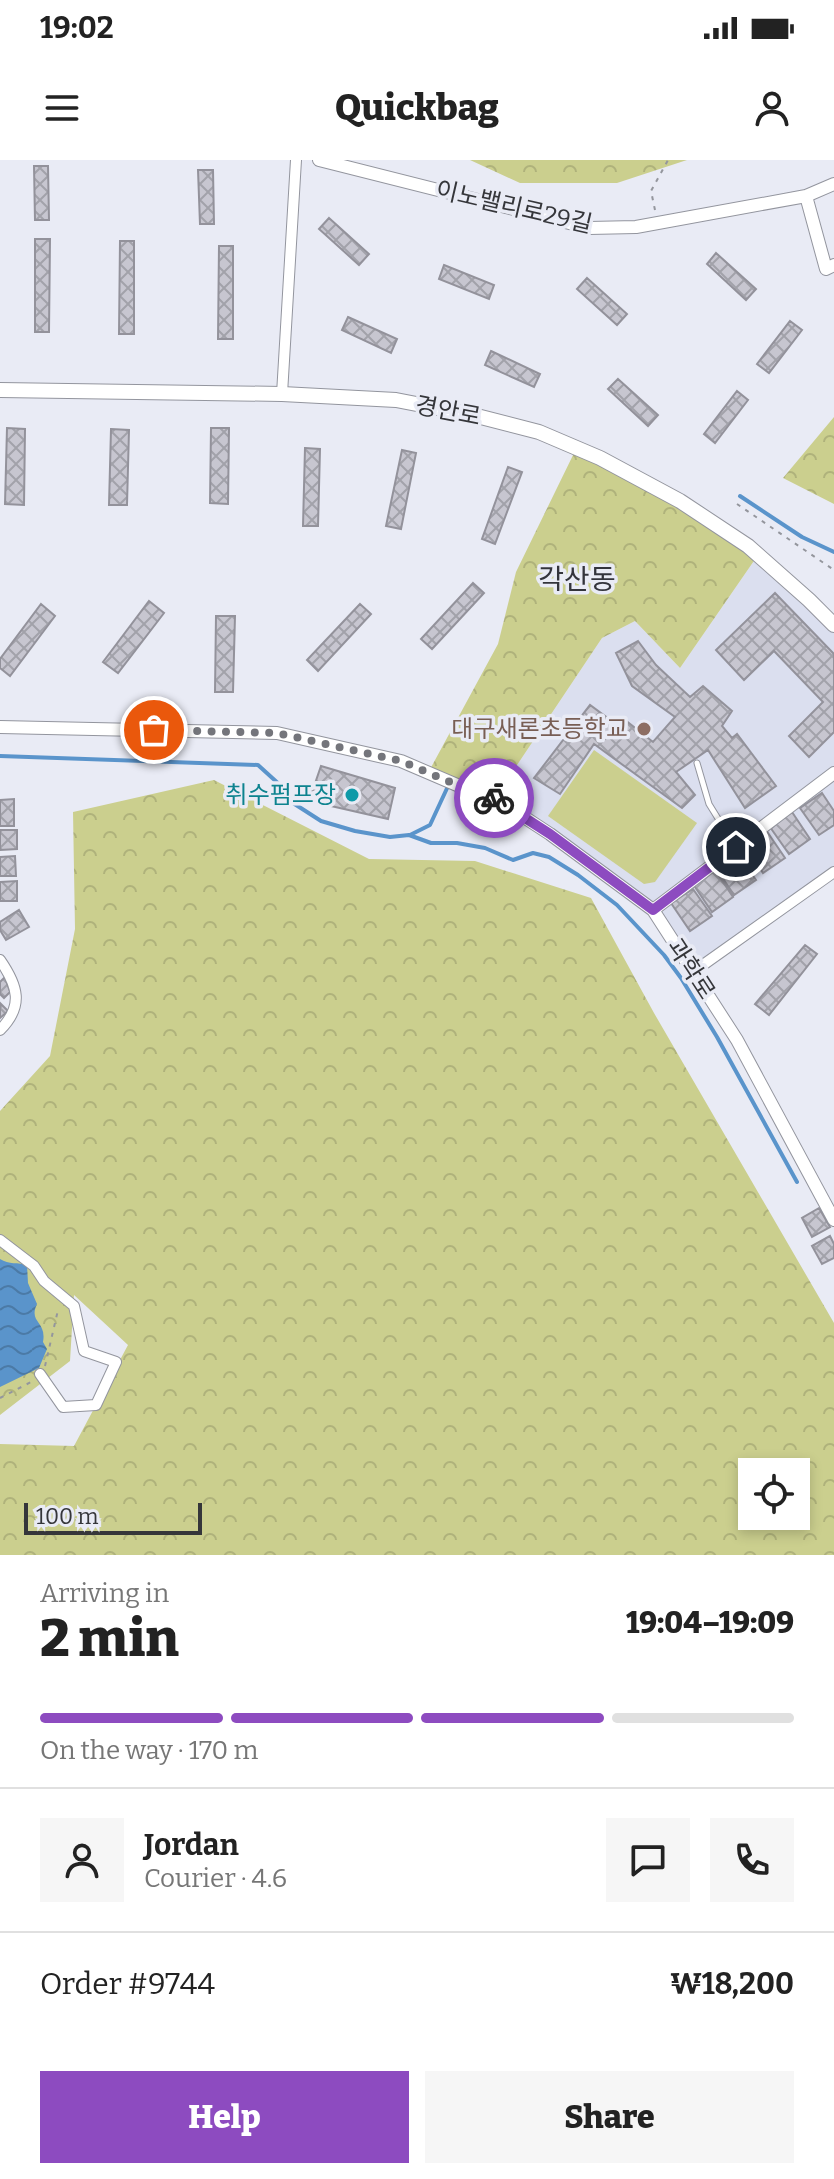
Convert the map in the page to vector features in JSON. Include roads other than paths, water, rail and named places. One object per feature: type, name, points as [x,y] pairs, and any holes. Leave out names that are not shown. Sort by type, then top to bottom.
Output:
[{"type":"main road","name":"경안로","points":[[0,390],[282,394],[396,400],[539,432],[600,458],[680,501],[728,532],[748,546],[834,625]]},
{"type":"street","points":[[282,394],[296,160]]},
{"type":"street","name":"이노밸리로29길","points":[[319,160],[589,228],[636,227],[806,196],[834,184]]},
{"type":"street","points":[[806,196],[826,269],[834,265]]},
{"type":"street","name":"과학로","points":[[0,727],[277,733],[401,761],[485,797],[495,798],[550,834],[653,910],[737,1040],[834,1220]]},
{"type":"street","points":[[653,910],[834,773]]},
{"type":"street","points":[[693,972],[834,872]]},
{"type":"street","points":[[0,960],[14,984],[17,999],[9,1021],[0,1030]]},
{"type":"street","points":[[0,1240],[34,1266],[44,1281],[74,1306],[84,1351],[116,1362],[96,1405],[63,1407],[40,1374]]},
{"type":"lane","points":[[697,763],[709,804],[736,847]]},
{"type":"water","points":[[0,1259],[27,1265],[28,1283],[37,1304],[35,1315],[47,1349],[39,1368],[0,1387]]},
{"type":"waterway","points":[[740,496],[802,537],[834,552]]},
{"type":"waterway","points":[[0,756],[258,765],[280,785],[293,803],[321,821],[390,837],[409,835],[431,843],[485,848],[513,860],[533,853],[549,857],[617,905],[664,955],[717,1037],[797,1182]]},
{"type":"waterway","points":[[410,835],[430,825],[449,784]]},
{"type":"place","name":"대구새론초등학교","points":[[644,729]]},
{"type":"place","name":"취수펌프장","points":[[352,795]]},
{"type":"district","name":"각산동","points":[[577,579]]}]
